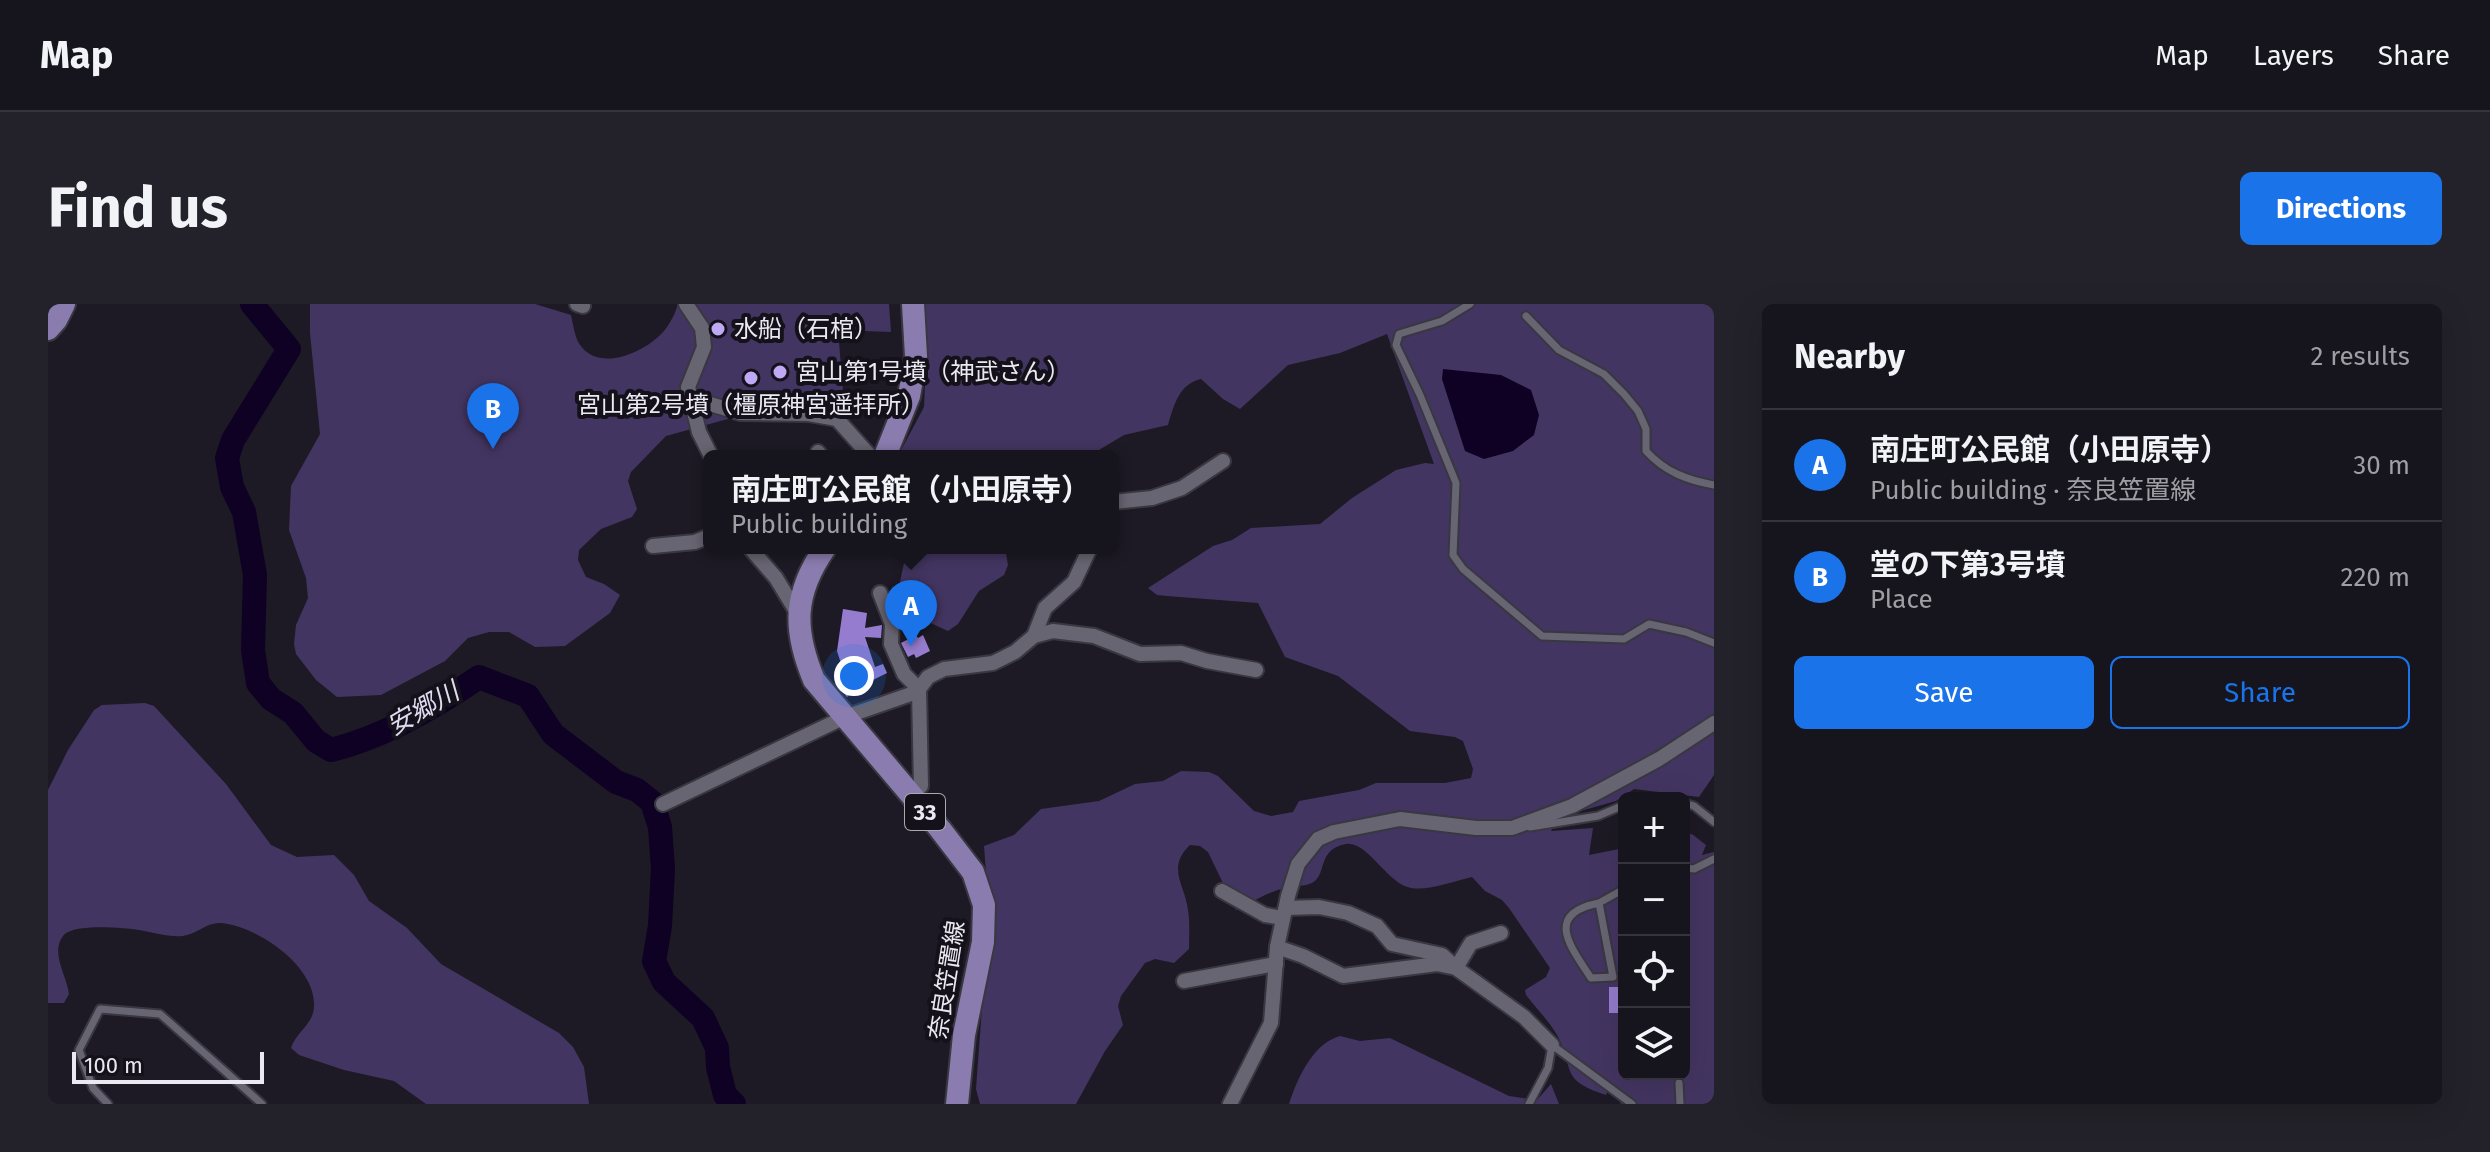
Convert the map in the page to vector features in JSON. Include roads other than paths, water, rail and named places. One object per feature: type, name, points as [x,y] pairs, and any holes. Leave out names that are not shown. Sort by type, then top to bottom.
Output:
[{"type":"main road","points":[[48,329],[64,304]]},
{"type":"main road","points":[[887,450],[909,396],[916,356],[913,304]]},
{"type":"main road","name":"奈良笠置線","points":[[822,554],[810,576],[799,616],[798,636],[814,680],[973,872],[984,905],[983,942],[964,1035],[957,1104]]},
{"type":"street","points":[[686,304],[702,328],[704,347],[688,387],[699,432],[708,450]]},
{"type":"street","points":[[690,398],[740,413],[809,414],[837,419],[865,450]]},
{"type":"street","points":[[1119,501],[1152,498],[1182,488],[1223,461]]},
{"type":"street","points":[[653,546],[703,539]]},
{"type":"street","points":[[755,554],[776,578],[799,616]]},
{"type":"street","points":[[1034,636],[1045,608],[1074,582],[1087,554]]},
{"type":"street","points":[[880,593],[892,624],[891,644],[904,674],[919,689],[921,786],[910,794]]},
{"type":"street","points":[[663,804],[845,717],[919,689],[928,677],[944,669],[993,663],[1015,652],[1034,636],[1053,631],[1094,636],[1140,654],[1181,653],[1256,670]]},
{"type":"street","points":[[1230,1104],[1271,1023],[1277,947],[1284,913],[1298,864],[1318,839],[1334,832],[1400,819],[1476,828],[1512,828],[1572,806],[1659,759],[1714,723]]},
{"type":"street","points":[[1222,891],[1265,915],[1319,907],[1348,913],[1377,926],[1392,944],[1442,955],[1524,1017],[1552,1045]]},
{"type":"street","points":[[1456,968],[1471,943],[1501,933]]},
{"type":"street","points":[[1277,947],[1343,976],[1437,964],[1456,968]]},
{"type":"street","points":[[1184,981],[1276,964]]},
{"type":"lane","points":[[1470,304],[1442,321],[1399,334],[1396,345],[1456,483],[1453,555],[1463,569],[1542,636],[1624,639],[1649,624],[1686,632],[1714,643]]},
{"type":"lane","points":[[1526,316],[1559,350],[1604,374],[1624,394],[1638,411],[1646,429],[1646,451],[1651,457],[1685,479],[1714,485]]},
{"type":"lane","points":[[1690,805],[1714,822]]},
{"type":"lane","points":[[1512,828],[1579,821],[1618,808]]},
{"type":"lane","points":[[1690,869],[1714,859]]},
{"type":"lane","points":[[1599,903],[1613,977],[1591,978],[1564,937],[1566,922],[1580,907],[1599,903],[1618,892]]},
{"type":"lane","points":[[108,1104],[93,1088],[79,1050],[100,1009],[160,1014],[262,1104]]},
{"type":"lane","points":[[1529,1104],[1548,1068],[1552,1045],[1632,1104]]},
{"type":"lane","points":[[1679,1083],[1680,1104]]},
{"type":"waterway","name":"安郷川","points":[[252,304],[289,349],[233,440],[227,458],[232,487],[244,512],[255,575],[253,650],[258,683],[271,699],[293,713],[316,741],[331,750],[408,720],[479,677],[528,696],[553,734],[616,782],[637,790],[652,802],[660,827],[663,869],[660,926],[654,961],[664,982],[703,1018],[717,1048],[725,1095],[734,1104]]},
{"type":"place","name":"水船（石棺）","points":[[718,329]]},
{"type":"place","name":"宮山第1号墳（神武さん）","points":[[780,372]]},
{"type":"place","name":"宮山第2号墳（橿原神宮遥拝所）","points":[[751,378]]},
{"type":"place","name":"堂の下第3号墳","points":[[493,449]]},
{"type":"place","name":"南庄町公民館（小田原寺）","points":[[911,646]]}]
